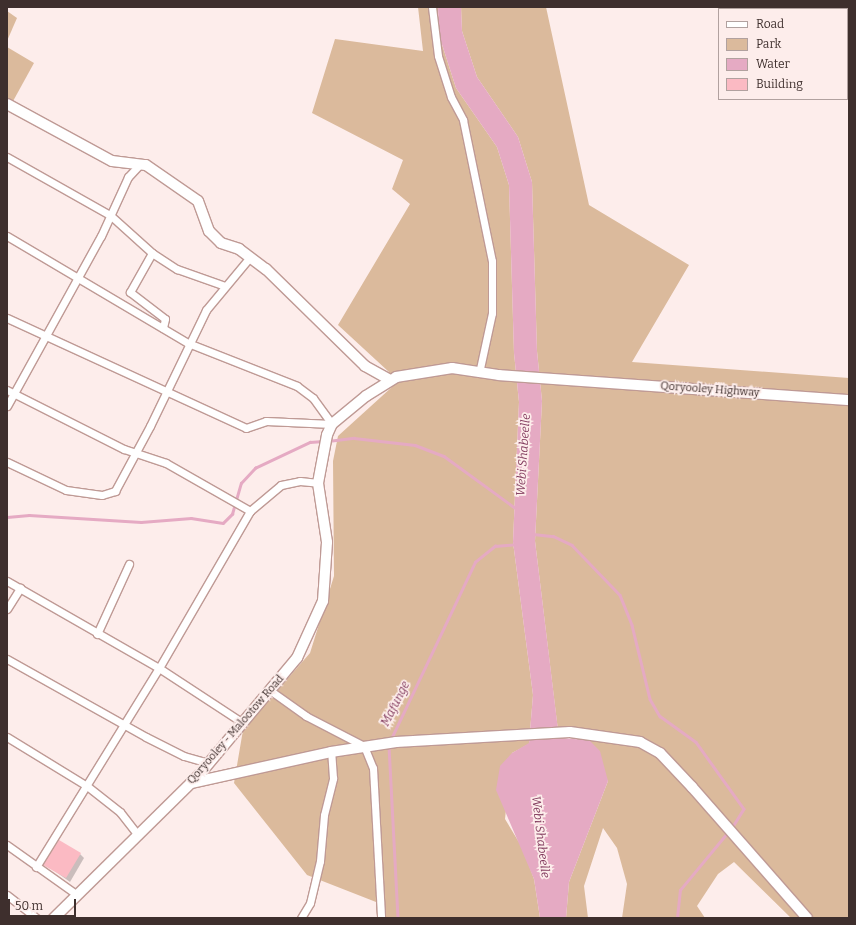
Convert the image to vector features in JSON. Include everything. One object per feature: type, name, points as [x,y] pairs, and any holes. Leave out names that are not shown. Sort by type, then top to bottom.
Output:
[{"type":"street","points":[[7,318],[43,336],[144,379],[167,393],[246,428],[266,421],[332,424],[390,380],[452,368],[480,373],[492,312],[492,261],[463,120],[451,97],[438,56],[432,7]]},
{"type":"street","points":[[7,104],[112,161],[146,165],[198,201],[209,231],[221,243],[250,257],[330,329],[365,366],[390,380]]},
{"type":"street","points":[[7,157],[110,215],[152,253],[177,269],[225,286]]},
{"type":"street","points":[[7,406],[43,336],[78,280],[128,177],[139,165]]},
{"type":"street","points":[[7,236],[78,280],[188,343],[297,386],[313,398],[332,424]]},
{"type":"street","points":[[152,253],[130,292],[165,319],[163,328]]},
{"type":"street","points":[[7,462],[66,490],[102,495],[114,491],[186,356],[188,343],[206,310],[250,257]]},
{"type":"street","name":"Qoryooley Highway","points":[[480,373],[849,400]]},
{"type":"street","points":[[7,390],[124,449],[135,450],[166,463],[250,511]]},
{"type":"street","name":"Qoryooley - Malootow Road","points":[[54,918],[76,894],[208,763],[240,721],[272,691],[297,658],[323,601],[327,542],[318,483],[327,435],[332,424]]},
{"type":"street","points":[[36,866],[159,668],[250,511],[281,485],[300,481],[318,483]]},
{"type":"street","points":[[97,634],[129,564]]},
{"type":"street","points":[[7,581],[97,634],[159,668],[240,721]]},
{"type":"street","points":[[7,609],[20,588]]},
{"type":"street","points":[[7,659],[124,725],[184,756],[208,763]]},
{"type":"street","points":[[272,691],[306,716],[364,746],[373,768],[381,918]]},
{"type":"street","points":[[189,783],[331,752],[396,742],[570,732],[640,742],[660,753],[724,820],[807,918]]},
{"type":"street","points":[[7,736],[87,786],[120,812],[137,834]]},
{"type":"street","points":[[301,918],[310,902],[320,861],[324,815],[334,778],[331,752]]},
{"type":"street","points":[[7,845],[76,894]]},
{"type":"street","points":[[7,895],[36,918]]},
{"type":"green space","points":[[418,7],[438,7],[439,35],[456,88],[497,147],[509,185],[514,353],[519,402],[513,542],[533,695],[529,744],[512,753],[505,819],[523,849],[534,879],[540,918],[377,918],[376,902],[307,875],[234,783],[243,730],[310,653],[334,576],[333,461],[338,436],[392,387],[389,372],[338,325],[410,204],[392,189],[403,160],[312,113],[335,39],[423,51]]},
{"type":"green space","points":[[461,7],[546,7],[589,205],[689,265],[632,362],[849,378],[849,918],[791,918],[734,862],[718,874],[697,906],[705,918],[622,918],[627,884],[617,848],[603,828],[584,886],[588,918],[566,918],[569,882],[608,781],[575,737],[559,739],[535,541],[542,401],[537,351],[532,182],[518,137],[477,77],[462,31]]},
{"type":"green space","points":[[7,11],[17,18],[7,41]]},
{"type":"green space","points":[[7,47],[34,63],[12,103],[7,100]]},
{"type":"water","name":"Webi Shabeelle","points":[[438,7],[461,7],[462,31],[477,77],[518,137],[532,182],[537,351],[542,401],[535,541],[559,738],[589,740],[600,751],[608,781],[569,882],[566,918],[540,918],[534,879],[496,790],[500,766],[512,753],[529,743],[533,695],[513,542],[519,402],[514,353],[509,185],[497,147],[456,88],[439,35]]},
{"type":"building","points":[[59,840],[81,853],[66,878],[43,865]]},
{"type":"waterway","points":[[328,441],[354,438],[415,445],[444,456],[514,507]]},
{"type":"waterway","points":[[7,517],[29,515],[141,522],[191,518],[223,523],[232,514],[241,483],[255,468],[310,442],[323,441]]},
{"type":"waterway","points":[[533,534],[553,536],[572,545],[620,595],[632,625],[650,699],[660,716],[696,742],[744,809],[732,828]]},
{"type":"waterway","name":"Mafunge","points":[[390,741],[475,562],[495,546],[516,544]]},
{"type":"waterway","name":"Mafunge","points":[[389,746],[398,918]]},
{"type":"waterway","points":[[677,918],[680,890],[728,832]]}]
